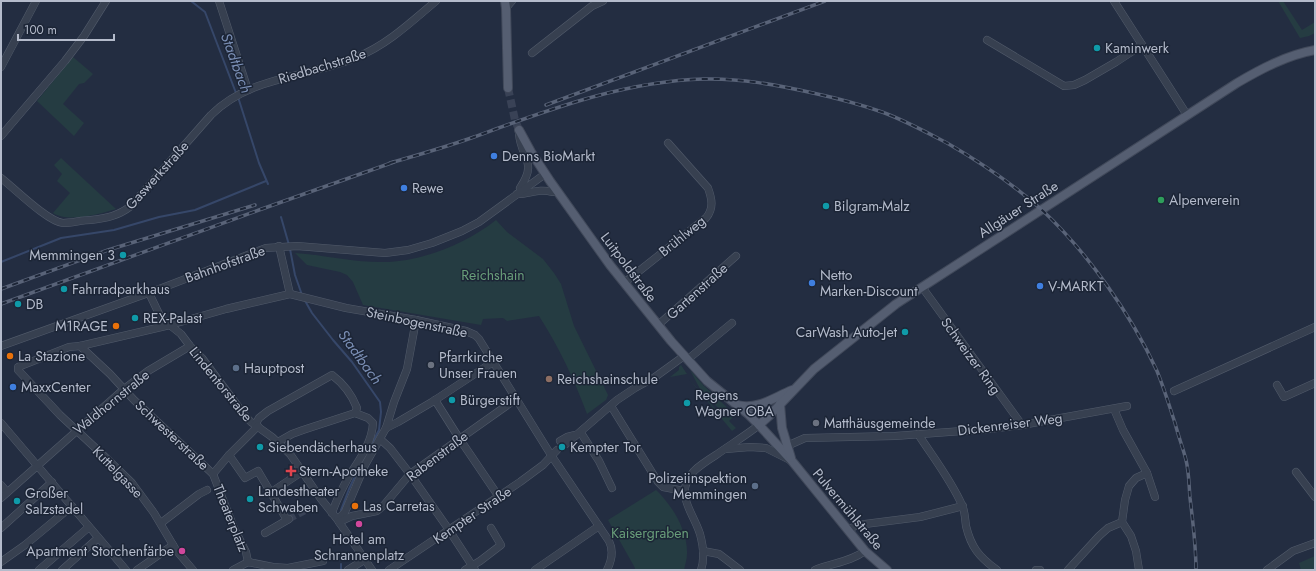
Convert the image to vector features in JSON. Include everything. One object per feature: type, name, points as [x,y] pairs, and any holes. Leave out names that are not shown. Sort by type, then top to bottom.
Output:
[{"type":"main road","points":[[506,5],[508,88]]},
{"type":"main road","name":"Allgäuer Straße","points":[[759,425],[814,369],[896,304],[1187,115],[1262,69],[1290,57],[1315,50]]},
{"type":"main road","name":"Luitpoldstraße","points":[[519,130],[545,174],[624,283],[658,326],[707,381],[759,425]]},
{"type":"main road","points":[[553,192],[563,198]]},
{"type":"main road","points":[[736,404],[746,407],[756,406],[794,389]]},
{"type":"main road","points":[[780,404],[782,428],[792,461]]},
{"type":"main road","name":"Pulvermühlstraße","points":[[759,425],[792,461],[865,551],[887,570]]},
{"type":"street","points":[[1,67],[36,1]]},
{"type":"street","points":[[1,136],[69,56],[87,32],[106,1]]},
{"type":"street","points":[[219,1],[248,90]]},
{"type":"street","name":"Riedbachstraße","points":[[241,93],[274,80],[345,61],[367,53],[392,38],[436,1]]},
{"type":"street","points":[[506,5],[512,1]]},
{"type":"street","points":[[532,52],[591,4],[603,1]]},
{"type":"street","points":[[1114,1],[1187,115]]},
{"type":"street","points":[[986,40],[1064,86],[1074,85],[1085,80],[1142,45]]},
{"type":"street","name":"Gaswerkstraße","points":[[1,178],[44,213],[58,222],[94,219],[119,214],[137,200],[220,106],[241,93]]},
{"type":"street","points":[[517,194],[527,179],[529,171],[519,130]]},
{"type":"street","name":"Brühlweg","points":[[624,283],[706,218],[710,213],[712,205],[708,188],[668,143]]},
{"type":"street","name":"Bahnhofstraße","points":[[1,346],[149,293],[256,251],[282,246],[294,246],[375,253],[408,250],[432,244],[466,229],[494,212],[545,174]]},
{"type":"street","name":"Bahnhofstraße","points":[[517,194],[524,194],[539,190],[553,192]]},
{"type":"street","points":[[282,246],[294,295]]},
{"type":"street","name":"Gartenstraße","points":[[658,326],[736,256]]},
{"type":"street","name":"Schweizer Ring","points":[[922,287],[1022,425]]},
{"type":"street","name":"Lindentorstraße","points":[[149,293],[161,318],[181,334],[212,370],[246,418],[278,442],[290,454],[372,570]]},
{"type":"street","name":"Steinbogenstraße","points":[[19,366],[69,347],[80,346],[170,325],[226,309],[294,295],[352,309],[416,320],[471,333],[479,339],[516,399],[558,447],[599,526],[609,541],[612,550],[611,560],[607,570]]},
{"type":"street","points":[[338,521],[345,512],[407,369],[416,320]]},
{"type":"street","name":"Kempter Straße","points":[[389,570],[499,497],[542,465],[558,447],[580,433],[611,406],[635,388],[685,358],[732,323]]},
{"type":"street","points":[[1174,392],[1315,327]]},
{"type":"street","name":"Schwesterstraße","points":[[80,346],[213,474]]},
{"type":"street","name":"Waldhornstraße","points":[[1,498],[7,492],[23,482],[38,464],[124,389],[148,371],[190,346]]},
{"type":"street","points":[[332,513],[368,442],[380,431],[435,400],[493,362]]},
{"type":"street","name":"Kuttelgasse","points":[[19,366],[18,370],[60,415],[132,484],[161,523],[179,555],[194,570]]},
{"type":"street","points":[[213,474],[256,426],[259,418],[268,411],[332,375],[341,383],[354,401],[357,408],[355,413]]},
{"type":"street","points":[[1276,385],[1284,397],[1315,382]]},
{"type":"street","name":"Rabenstraße","points":[[338,521],[352,516],[377,511],[384,505],[410,474],[516,399]]},
{"type":"street","points":[[435,400],[499,497]]},
{"type":"street","points":[[611,406],[658,482],[663,487],[684,491]]},
{"type":"street","name":"Dickenreiser Weg","points":[[787,446],[805,438],[880,436],[989,429],[1022,425],[1128,406]]},
{"type":"street","points":[[1114,409],[1123,430],[1146,473],[1155,497]]},
{"type":"street","points":[[278,442],[297,432],[355,413],[368,418],[380,431],[390,448],[410,474],[474,568]]},
{"type":"street","points":[[1,423],[38,464],[126,570]]},
{"type":"street","points":[[701,570],[703,551],[700,534],[687,508],[684,491],[687,480],[700,465],[759,425]]},
{"type":"street","points":[[580,433],[599,462],[612,488]]},
{"type":"street","points":[[918,434],[954,488],[963,506],[966,525],[975,550],[983,560],[997,570]]},
{"type":"street","points":[[725,449],[750,447],[766,448],[792,461]]},
{"type":"street","points":[[229,455],[245,478],[258,471],[270,493],[288,520],[265,533]]},
{"type":"street","points":[[270,493],[303,471]]},
{"type":"street","points":[[1296,472],[1315,497]]},
{"type":"street","points":[[1139,570],[1136,551],[1131,536],[1122,522],[1125,500],[1129,486],[1136,478],[1146,473]]},
{"type":"street","name":"Theaterplatz","points":[[213,474],[212,488],[246,552],[248,562]]},
{"type":"street","points":[[1,528],[52,482]]},
{"type":"street","points":[[1,486],[7,492]]},
{"type":"street","points":[[161,523],[199,494],[212,488]]},
{"type":"street","points":[[1,562],[25,545],[72,506]]},
{"type":"street","points":[[848,530],[857,525],[920,517],[963,506]]},
{"type":"street","points":[[1068,570],[1108,528],[1122,522]]},
{"type":"street","points":[[535,570],[599,526]]},
{"type":"street","points":[[39,570],[89,527]]},
{"type":"street","points":[[465,570],[474,568],[501,545],[491,528]]},
{"type":"street","points":[[62,570],[98,538]]},
{"type":"street","points":[[1267,570],[1293,551],[1315,543]]},
{"type":"street","points":[[137,570],[173,545]]},
{"type":"street","points":[[703,551],[719,554],[740,570]]},
{"type":"street","points":[[816,570],[849,560],[865,551]]},
{"type":"street","points":[[348,570],[364,560]]},
{"type":"street","points":[[233,570],[248,562],[273,567],[288,568],[323,561]]},
{"type":"green space","points":[[1278,1],[1283,1],[1302,30],[1315,22],[1315,33],[1300,38]]},
{"type":"green space","points":[[73,57],[93,74],[84,83],[79,84],[63,104],[84,123],[74,136],[37,101]]},
{"type":"green space","points":[[61,158],[116,209],[84,217],[59,216],[53,213],[70,193],[57,181],[62,174],[54,165]]},
{"type":"green space","name":"Reichshain","points":[[496,220],[507,232],[543,259],[561,284],[574,326],[608,395],[606,400],[587,414],[566,364],[539,316],[507,321],[503,318],[483,319],[481,325],[363,305],[353,282],[347,275],[340,272],[307,265],[295,253],[369,262],[410,259],[456,244],[471,237]]},
{"type":"green space","points":[[681,365],[687,374],[670,377],[679,370]]},
{"type":"green space","points":[[690,370],[704,386],[733,413],[724,414],[700,389]]},
{"type":"green space","points":[[689,379],[721,415],[733,417],[729,421],[736,428],[732,431]]},
{"type":"green space","name":"Kaisergraben","points":[[656,490],[668,503],[678,519],[685,536],[687,556],[684,570],[635,570],[608,520]]},
{"type":"green space","points":[[1315,556],[1315,570],[1301,570],[1299,563]]},
{"type":"waterway","name":"Stadtbach","points":[[191,1],[205,12],[236,93]]},
{"type":"waterway","name":"Stadtbach","points":[[238,97],[259,163],[268,184]]},
{"type":"waterway","points":[[1,262],[61,238],[114,230],[159,217],[195,210],[266,181]]},
{"type":"waterway","name":"Stadtbach","points":[[281,217],[289,245]]},
{"type":"waterway","name":"Stadtbach","points":[[290,249],[295,275],[302,295]]},
{"type":"waterway","name":"Stadtbach","points":[[304,299],[312,313],[352,362],[380,402],[381,412],[379,430],[371,445]]},
{"type":"waterway","name":"Stadtbach","points":[[341,510],[363,459]]},
{"type":"waterway","name":"Stadtbach","points":[[341,564],[341,570]]},
{"type":"tunnel","points":[[508,88],[515,120],[519,130]]},
{"type":"tunnel","points":[[289,519],[306,510]]},
{"type":"railway","points":[[546,105],[825,1]]},
{"type":"railway","points":[[390,163],[453,144],[558,107],[616,91],[674,81],[704,79],[758,83],[786,87],[822,95],[882,112],[923,130],[947,143],[1008,182],[1042,210],[1091,264],[1121,306],[1157,371],[1169,403],[1185,455],[1195,543],[1196,570]]},
{"type":"railway","points":[[1,304],[394,162]]},
{"type":"railway","points":[[1,289],[108,250],[255,205]]},
{"type":"place","name":"Kaminwerk","points":[[1097,48]]},
{"type":"place","name":"Denns BioMarkt","points":[[494,156]]},
{"type":"place","name":"Rewe","points":[[404,188]]},
{"type":"place","name":"Alpenverein","points":[[1161,200]]},
{"type":"place","name":"Bilgram-Malz","points":[[826,206]]},
{"type":"place","name":"Memmingen 3","points":[[123,255]]},
{"type":"place","name":"Netto Marken-Discount","points":[[812,283]]},
{"type":"place","name":"V-MARKT","points":[[1040,286]]},
{"type":"place","name":"Fahrradparkhaus","points":[[64,289]]},
{"type":"place","name":"DB","points":[[18,304]]},
{"type":"place","name":"REX-Palast","points":[[135,318]]},
{"type":"place","name":"M1RAGE","points":[[116,326]]},
{"type":"place","name":"CarWash Auto-Jet","points":[[905,332]]},
{"type":"place","name":"La Stazione","points":[[10,356]]},
{"type":"place","name":"Pfarrkirche Unser Frauen","points":[[431,365]]},
{"type":"place","name":"Hauptpost","points":[[236,368]]},
{"type":"place","name":"Reichshainschule","points":[[549,379]]},
{"type":"place","name":"MaxxCenter","points":[[13,387]]},
{"type":"place","name":"Bürgerstift","points":[[452,400]]},
{"type":"place","name":"Regens Wagner OBA","points":[[687,403]]},
{"type":"place","name":"Matthäusgemeinde","points":[[816,423]]},
{"type":"place","name":"Siebendächerhaus","points":[[260,447]]},
{"type":"place","name":"Kempter Tor","points":[[562,447]]},
{"type":"place","name":"Stern-Apotheke","points":[[291,471]]},
{"type":"place","name":"Polizeiinspektion Memmingen","points":[[755,486]]},
{"type":"place","name":"Landestheater Schwaben","points":[[250,499]]},
{"type":"place","name":"Großer Salzstadel","points":[[17,501]]},
{"type":"place","name":"Las Carretas","points":[[355,506]]},
{"type":"place","name":"Hotel am Schrannenplatz","points":[[359,524]]},
{"type":"place","name":"Apartment Storchenfärbe","points":[[182,551]]}]
